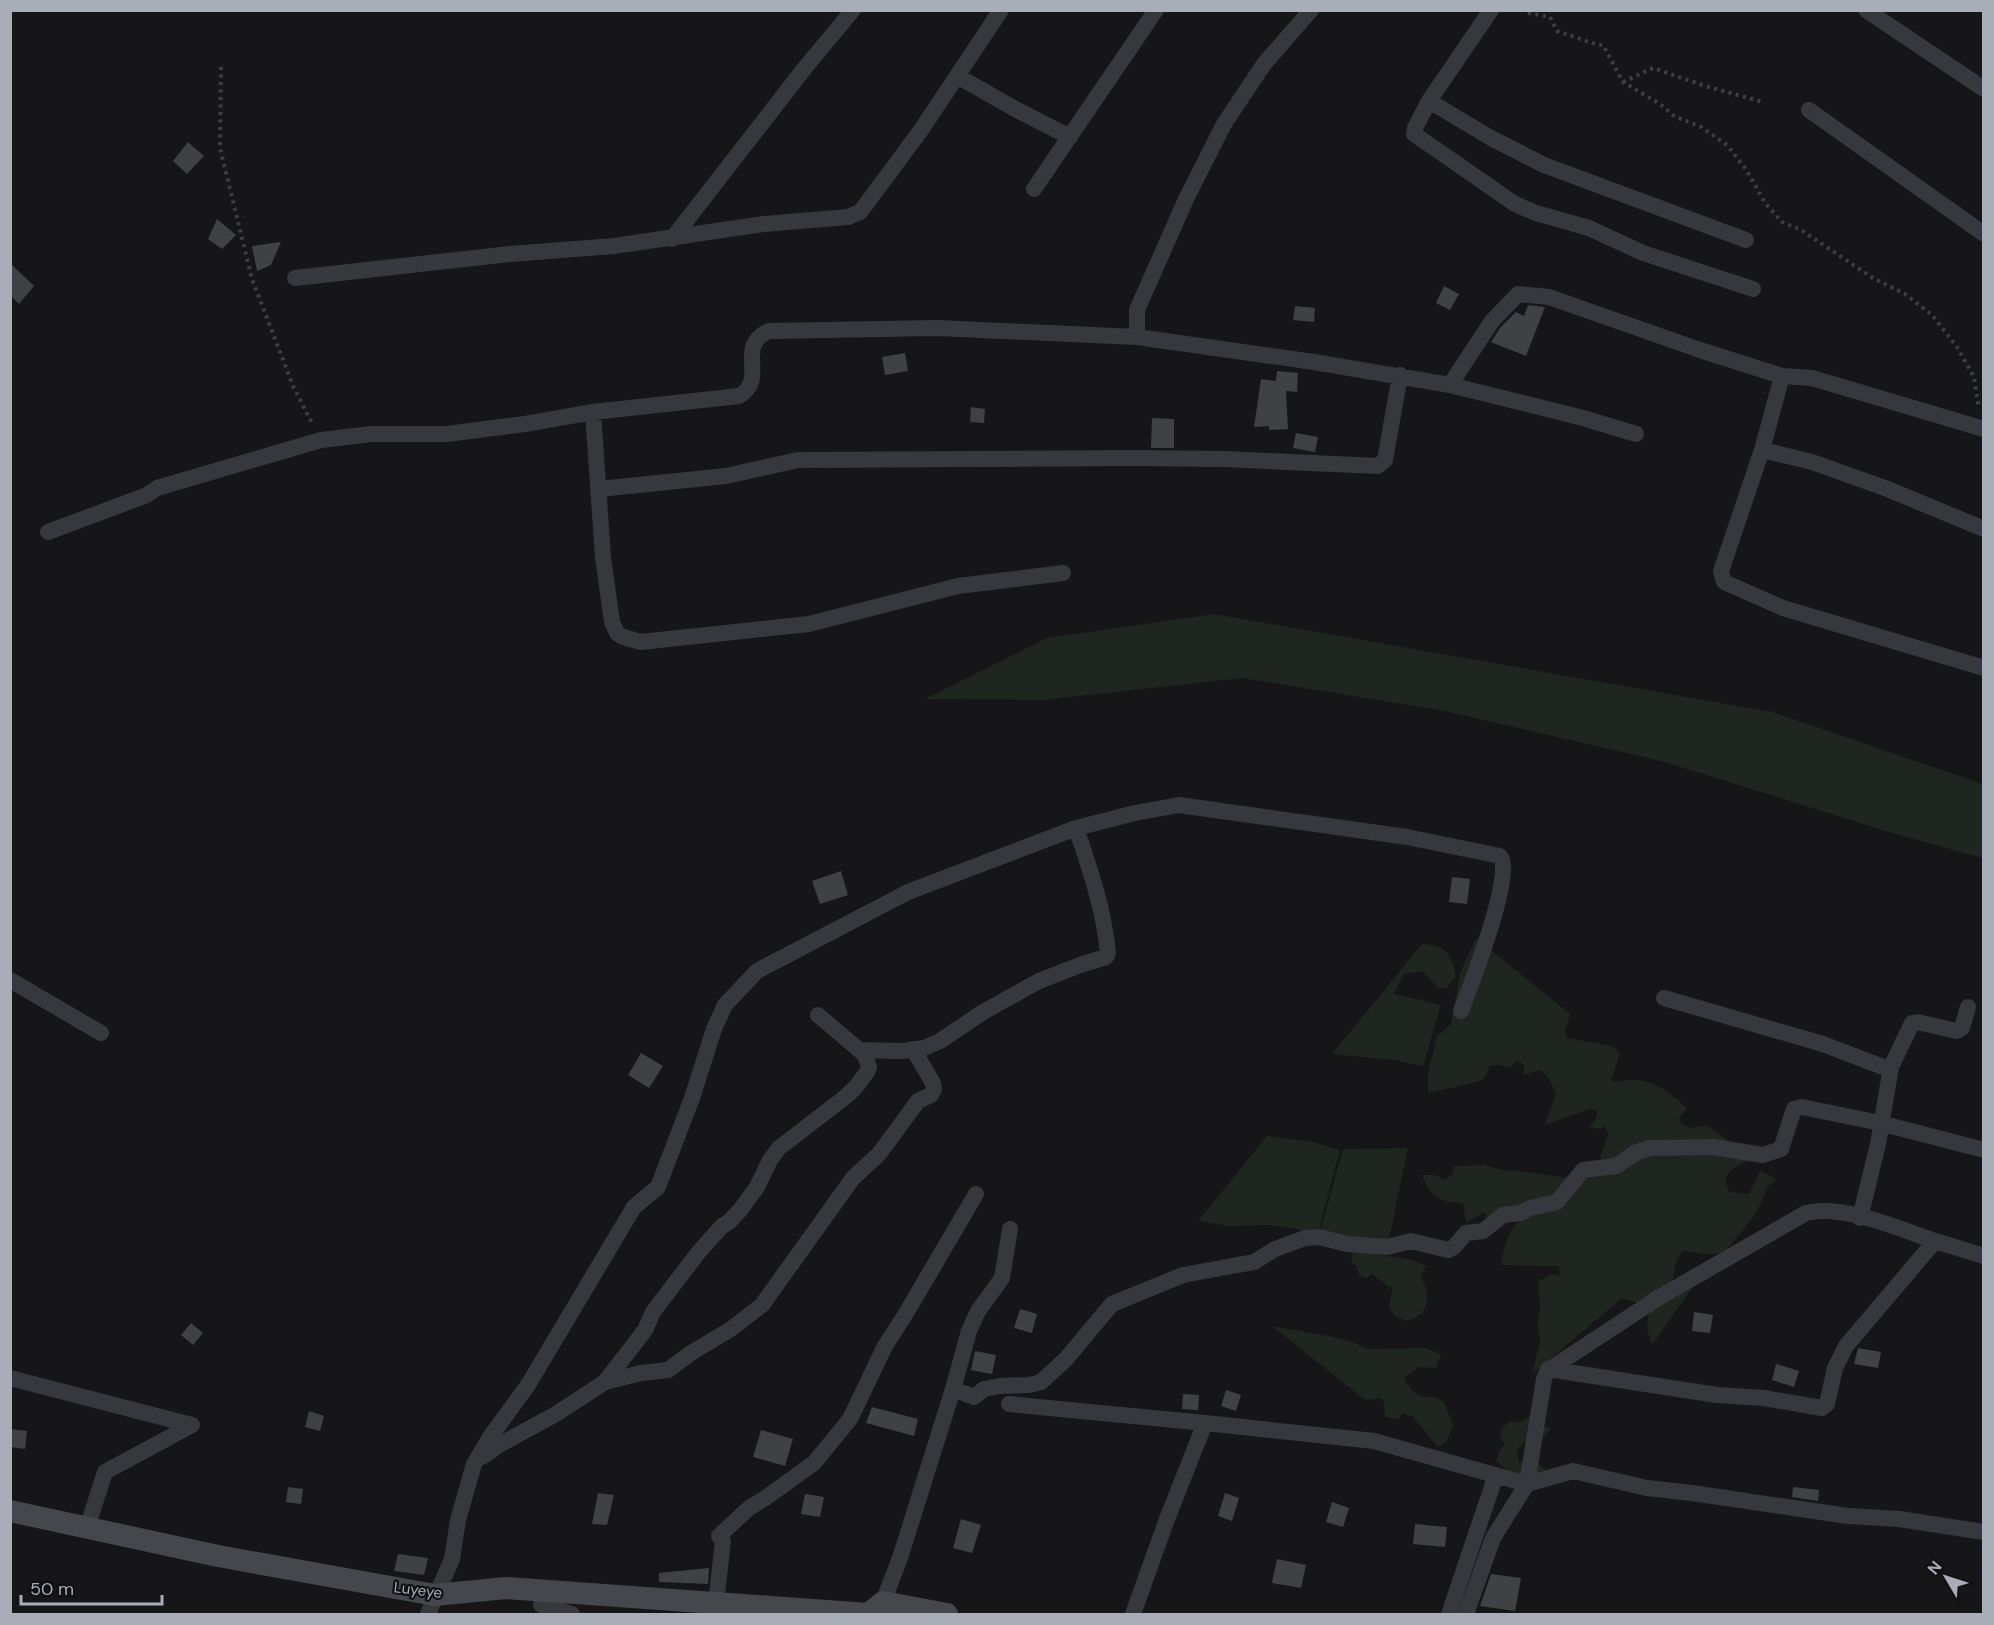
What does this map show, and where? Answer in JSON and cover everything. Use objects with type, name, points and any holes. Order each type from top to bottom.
[{"type":"street","points":[[672,239],[804,69],[853,10]]},
{"type":"street","points":[[296,278],[510,254],[614,246],[764,224],[848,217],[860,212],[921,130],[1001,10]]},
{"type":"street","points":[[1034,189],[1156,10]]},
{"type":"street","points":[[1137,337],[1137,310],[1186,199],[1224,124],[1264,64],[1311,10]]},
{"type":"street","points":[[1491,10],[1429,101],[1414,134],[1515,204],[1536,213],[1589,228],[1643,253],[1753,289]]},
{"type":"street","points":[[1866,10],[1983,89]]},
{"type":"street","points":[[957,76],[1070,137]]},
{"type":"street","points":[[1429,101],[1491,138],[1544,165],[1746,240]]},
{"type":"street","points":[[1809,110],[1983,234]]},
{"type":"street","points":[[1450,385],[1492,321],[1518,294],[1549,297],[1782,376],[1812,378],[1983,429]]},
{"type":"street","points":[[48,532],[147,495],[157,488],[321,440],[372,434],[447,434],[593,412],[739,396],[747,391],[752,382],[753,343],[759,336],[769,331],[937,328],[1137,337],[1400,375],[1583,418],[1636,434]]},
{"type":"street","points":[[599,489],[726,476],[798,460],[1168,458],[1378,466],[1385,460],[1400,375]]},
{"type":"street","points":[[1782,376],[1762,450],[1721,570],[1724,582],[1783,608],[1983,668]]},
{"type":"street","points":[[593,412],[603,557],[612,622],[617,633],[632,641],[641,642],[809,624],[958,586],[1064,573]]},
{"type":"street","points":[[1762,450],[1812,462],[1885,488],[1983,529]]},
{"type":"street","points":[[431,1605],[452,1558],[458,1520],[474,1464],[490,1437],[528,1385],[634,1207],[658,1187],[692,1098],[714,1029],[725,1005],[753,974],[908,892],[1076,828],[1179,805],[1407,837],[1500,856],[1504,865],[1492,925],[1461,1011]]},
{"type":"street","points":[[859,1050],[924,1048],[940,1041],[983,1012],[1039,981],[1080,964],[1106,957],[1108,953],[1106,929],[1088,861],[1076,828]]},
{"type":"street","points":[[10,980],[101,1033]]},
{"type":"street","points":[[1664,998],[1823,1044],[1891,1067]]},
{"type":"street","points":[[1860,1218],[1878,1144],[1891,1067],[1912,1023],[1917,1022],[1957,1031],[1962,1028],[1968,1007]]},
{"type":"street","points":[[605,1382],[645,1330],[653,1312],[698,1253],[741,1209],[757,1187],[770,1160],[779,1148],[844,1098],[867,1072],[869,1067],[867,1058],[818,1015]]},
{"type":"street","points":[[474,1464],[501,1444],[556,1414],[605,1382],[641,1373],[668,1370],[731,1329],[762,1305],[853,1178],[879,1154],[918,1101],[931,1095],[934,1089],[933,1083],[913,1050]]},
{"type":"street","points":[[953,1389],[974,1397],[984,1389],[1041,1382],[1066,1359],[1112,1304],[1182,1275],[1254,1262],[1275,1249],[1305,1238],[1320,1237],[1347,1244],[1387,1247],[1411,1241],[1448,1250],[1454,1247],[1466,1233],[1483,1231],[1491,1227],[1503,1215],[1521,1214],[1530,1208],[1557,1202],[1583,1170],[1616,1166],[1637,1152],[1650,1148],[1713,1148],[1763,1155],[1773,1153],[1781,1149],[1794,1109],[1802,1107],[1880,1123],[1983,1150]]},
{"type":"street","points":[[716,1603],[723,1541],[719,1536],[756,1502],[764,1499],[814,1463],[850,1419],[885,1346],[976,1194]]},
{"type":"street","points":[[1466,1614],[1493,1538],[1527,1484],[1546,1371],[1683,1282],[1755,1244],[1781,1226],[1806,1213],[1828,1210],[1891,1225],[1983,1256]]},
{"type":"street","points":[[873,1610],[900,1558],[969,1331],[978,1311],[1002,1278],[1010,1229]]},
{"type":"street","points":[[1550,1369],[1717,1395],[1764,1398],[1822,1408],[1827,1404],[1836,1368],[1846,1346],[1935,1241]]},
{"type":"street","points":[[10,1378],[192,1425],[105,1472],[87,1528]]},
{"type":"street","points":[[1009,1404],[1374,1441],[1527,1484],[1573,1471],[1647,1488],[1848,1516],[1899,1519],[1983,1532]]},
{"type":"street","points":[[1133,1614],[1205,1423]]},
{"type":"street","points":[[1449,1614],[1496,1475]]},
{"type":"street","name":"Luyeye","points":[[10,1511],[431,1605],[506,1588],[542,1604],[716,1603],[792,1610],[873,1610],[947,1614]]},
{"type":"street","points":[[542,1604],[572,1614]]},
{"type":"path","points":[[1528,13],[1550,17],[1557,32],[1603,45],[1623,82],[1660,104],[1674,116],[1701,128],[1727,145],[1747,171],[1765,203],[1782,222],[1801,230],[1872,278],[1905,294],[1932,315],[1957,347],[1974,377],[1983,429]]},
{"type":"path","points":[[221,67],[220,148],[252,279],[293,386],[321,440]]},
{"type":"path","points":[[1623,82],[1653,68],[1705,86],[1763,102]]},
{"type":"shaded area","points":[[1214,614],[1772,712],[1983,784],[1983,858],[1892,833],[1665,762],[1445,711],[1242,678],[1043,700],[925,699],[1047,638]]},
{"type":"shaded area","points":[[1476,938],[1570,1014],[1565,1031],[1567,1038],[1612,1046],[1620,1053],[1611,1081],[1638,1080],[1654,1084],[1687,1109],[1679,1118],[1682,1124],[1691,1128],[1707,1125],[1751,1158],[1728,1174],[1726,1185],[1729,1192],[1749,1194],[1760,1171],[1777,1179],[1766,1188],[1754,1215],[1724,1253],[1703,1254],[1683,1251],[1676,1262],[1672,1283],[1694,1285],[1652,1345],[1647,1329],[1649,1305],[1621,1299],[1532,1374],[1540,1342],[1537,1321],[1540,1307],[1538,1282],[1550,1274],[1560,1276],[1559,1266],[1501,1265],[1507,1240],[1520,1219],[1488,1221],[1484,1212],[1466,1223],[1463,1203],[1437,1197],[1429,1189],[1422,1175],[1435,1175],[1445,1180],[1452,1175],[1454,1166],[1485,1165],[1503,1170],[1566,1178],[1597,1168],[1608,1134],[1605,1126],[1600,1129],[1589,1127],[1596,1120],[1597,1111],[1590,1109],[1545,1125],[1556,1094],[1548,1077],[1540,1070],[1523,1075],[1524,1064],[1516,1061],[1510,1068],[1500,1065],[1490,1066],[1484,1078],[1480,1080],[1428,1093],[1428,1073],[1437,1036],[1451,1024],[1460,973]]},
{"type":"shaded area","points":[[1422,944],[1442,948],[1452,961],[1456,976],[1446,989],[1438,988],[1422,971],[1404,974],[1394,994],[1441,1005],[1423,1066],[1393,1060],[1332,1054]]},
{"type":"shaded area","points":[[1267,1136],[1313,1142],[1340,1150],[1318,1233],[1271,1225],[1229,1226],[1198,1221]]},
{"type":"shaded area","points":[[1408,1148],[1388,1244],[1320,1232],[1343,1149]]},
{"type":"shaded area","points":[[1361,1250],[1411,1260],[1426,1266],[1421,1277],[1427,1301],[1421,1314],[1408,1321],[1396,1317],[1389,1307],[1393,1285],[1390,1288],[1372,1274],[1366,1278],[1359,1275],[1357,1267],[1351,1261],[1353,1253]]},
{"type":"shaded area","points":[[1272,1326],[1333,1337],[1368,1349],[1426,1348],[1441,1355],[1436,1368],[1419,1367],[1404,1378],[1417,1394],[1436,1397],[1444,1403],[1453,1425],[1447,1441],[1438,1447],[1412,1416],[1403,1413],[1399,1419],[1385,1417],[1384,1403],[1381,1398],[1365,1400]]},
{"type":"shaded area","points":[[1534,1414],[1536,1425],[1551,1428],[1545,1436],[1523,1443],[1517,1449],[1519,1462],[1535,1461],[1548,1472],[1514,1476],[1496,1461],[1499,1451],[1505,1444],[1500,1438],[1502,1428],[1510,1421],[1519,1423]]},
{"type":"building","points":[[188,142],[204,156],[187,174],[173,161]]},
{"type":"building","points":[[217,219],[236,235],[222,249],[208,239]]},
{"type":"building","points":[[281,242],[271,265],[257,271],[252,246]]},
{"type":"building","points":[[10,263],[34,286],[19,304],[10,295]]},
{"type":"building","points":[[1444,286],[1459,294],[1450,310],[1436,303]]},
{"type":"building","points":[[1528,305],[1545,307],[1526,356],[1491,342],[1500,328],[1516,312],[1524,316]]},
{"type":"building","points":[[1295,306],[1315,308],[1314,322],[1293,320]]},
{"type":"building","points":[[905,353],[908,371],[885,375],[882,357]]},
{"type":"building","points":[[1277,371],[1298,373],[1297,392],[1286,391],[1288,429],[1269,430],[1269,426],[1254,427],[1261,379],[1276,381]]},
{"type":"building","points":[[971,407],[985,409],[984,423],[970,422]]},
{"type":"building","points":[[1152,418],[1174,419],[1174,448],[1151,448]]},
{"type":"building","points":[[1296,433],[1318,437],[1315,452],[1293,448]]},
{"type":"building","points":[[841,871],[848,895],[820,904],[812,881]]},
{"type":"building","points":[[1452,877],[1470,879],[1467,904],[1449,902]]},
{"type":"building","points":[[641,1053],[663,1066],[649,1088],[628,1075]]},
{"type":"building","points":[[1020,1309],[1037,1314],[1032,1333],[1014,1328]]},
{"type":"building","points":[[1694,1312],[1713,1315],[1710,1333],[1692,1331]]},
{"type":"building","points":[[191,1323],[203,1333],[193,1345],[181,1335]]},
{"type":"building","points":[[1858,1348],[1881,1352],[1878,1368],[1854,1364]]},
{"type":"building","points":[[975,1351],[996,1355],[992,1374],[971,1370]]},
{"type":"building","points":[[1776,1364],[1799,1371],[1794,1387],[1772,1380]]},
{"type":"building","points":[[1226,1390],[1241,1395],[1236,1411],[1221,1406]]},
{"type":"building","points":[[1183,1394],[1199,1395],[1198,1410],[1182,1409]]},
{"type":"building","points":[[872,1407],[918,1419],[914,1436],[866,1423]]},
{"type":"building","points":[[309,1411],[324,1416],[320,1431],[305,1427]]},
{"type":"building","points":[[10,1429],[27,1431],[25,1449],[10,1447]]},
{"type":"building","points":[[761,1430],[793,1439],[785,1466],[753,1457]]},
{"type":"building","points":[[288,1487],[303,1489],[301,1504],[286,1502]]},
{"type":"building","points":[[1793,1487],[1819,1490],[1818,1501],[1792,1497]]},
{"type":"building","points":[[598,1493],[614,1495],[607,1525],[592,1524]]},
{"type":"building","points":[[1225,1493],[1239,1498],[1232,1521],[1218,1516]]},
{"type":"building","points":[[805,1494],[824,1497],[820,1517],[801,1514]]},
{"type":"building","points":[[1332,1502],[1349,1508],[1343,1527],[1326,1522]]},
{"type":"building","points":[[961,1519],[981,1525],[972,1553],[953,1548]]},
{"type":"building","points":[[1415,1524],[1447,1527],[1445,1547],[1413,1544]]},
{"type":"building","points":[[398,1554],[428,1558],[424,1575],[394,1571]]},
{"type":"building","points":[[1277,1559],[1306,1565],[1301,1588],[1272,1583]]},
{"type":"building","points":[[709,1568],[708,1584],[659,1582],[659,1573]]},
{"type":"building","points":[[1491,1574],[1521,1578],[1515,1611],[1480,1606]]}]
